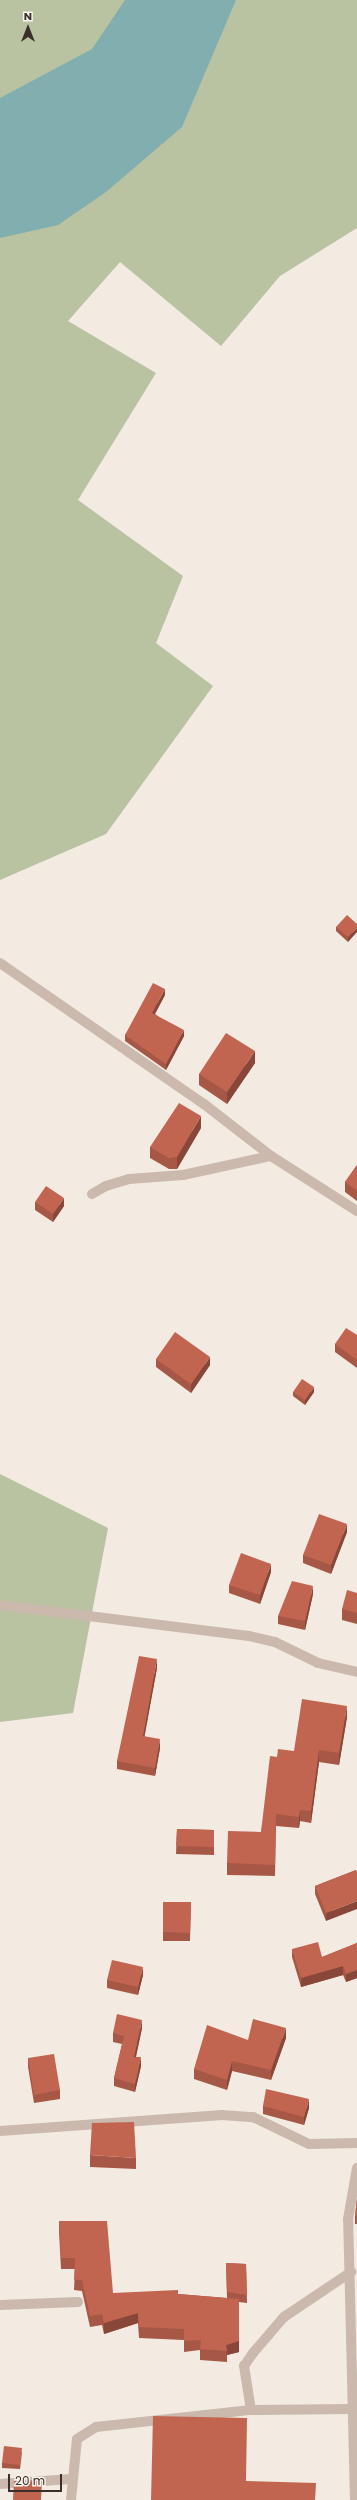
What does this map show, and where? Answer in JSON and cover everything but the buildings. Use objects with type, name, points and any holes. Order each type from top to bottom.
[{"type":"street","points":[[0,963],[204,1104],[271,1156],[357,1211]]},
{"type":"street","points":[[92,1194],[106,1186],[129,1179],[183,1175],[271,1156]]},
{"type":"street","points":[[0,1605],[249,1636],[275,1642],[318,1663],[357,1672]]},
{"type":"street","points":[[0,2131],[222,2116],[253,2117],[309,2144],[357,2143]]},
{"type":"street","points":[[355,2500],[356,2488],[351,2409],[351,2272],[348,2219],[357,2168]]},
{"type":"street","points":[[251,2410],[244,2366],[253,2353],[284,2317],[351,2272]]},
{"type":"street","points":[[0,2305],[78,2302]]},
{"type":"street","points":[[71,2500],[71,2479],[77,2439],[96,2427],[251,2410],[351,2409]]},
{"type":"street","points":[[0,2484],[71,2479]]},
{"type":"green space","points":[[0,0],[357,0],[357,228],[280,276],[221,346],[120,262],[68,321],[156,373],[78,500],[183,576],[156,643],[213,686],[106,834],[0,880]]},
{"type":"green space","points":[[0,1474],[108,1528],[73,1713],[0,1722]]},
{"type":"water","points":[[125,0],[236,0],[182,127],[106,192],[58,225],[0,238],[0,98],[92,49]]}]
